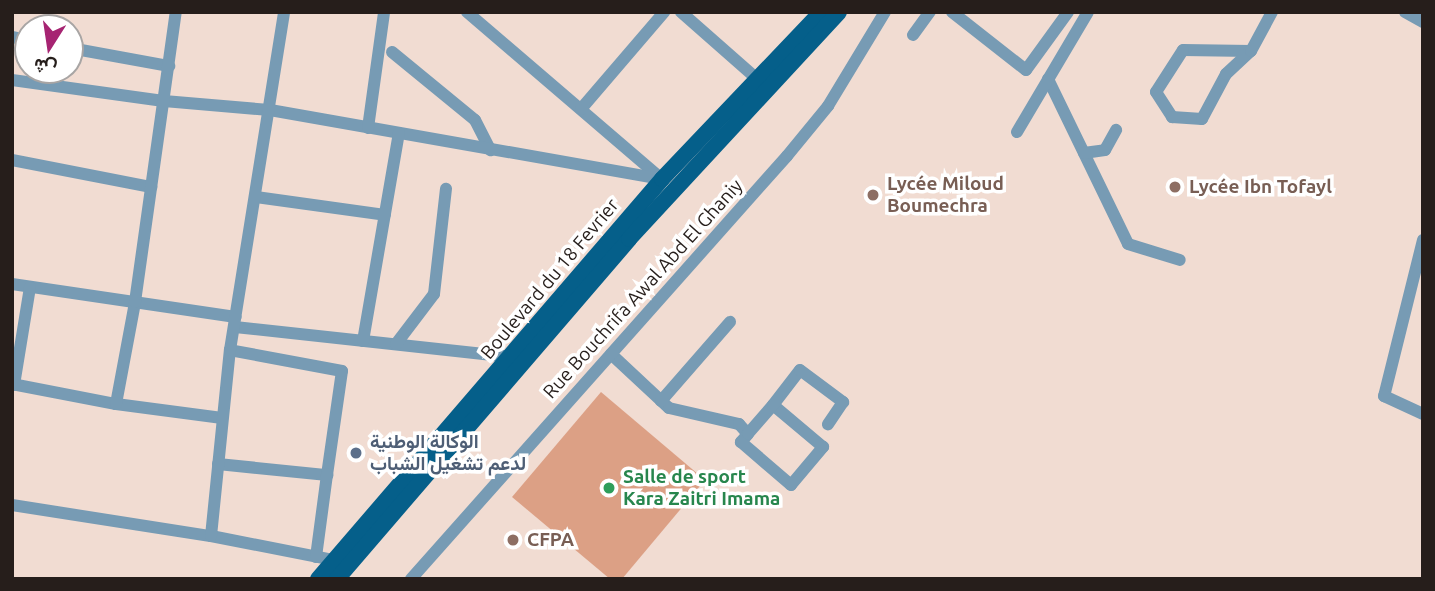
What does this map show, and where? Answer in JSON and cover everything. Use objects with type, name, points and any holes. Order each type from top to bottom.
[{"type":"main road","name":"Boulevard du 18 Fevrier","points":[[318,579],[511,357],[821,12]]},
{"type":"main road","name":"Boulevard du 18 Fevrier","points":[[337,579],[629,239],[668,185],[839,12]]},
{"type":"street","points":[[116,404],[135,302],[176,12]]},
{"type":"street","points":[[211,536],[230,350],[284,12]]},
{"type":"street","points":[[368,128],[384,12]]},
{"type":"street","points":[[467,12],[668,185]]},
{"type":"street","points":[[580,109],[664,12]]},
{"type":"street","points":[[681,12],[758,80]]},
{"type":"street","name":"Rue Bouchrifa Awal Abd El Ghaniy","points":[[411,579],[828,106],[885,12]]},
{"type":"street","points":[[913,35],[930,12]]},
{"type":"street","points":[[953,12],[1026,70],[1068,12]]},
{"type":"street","points":[[1017,132],[1088,12]]},
{"type":"street","points":[[1251,51],[1183,50],[1156,92],[1172,117],[1202,119],[1226,74],[1251,51],[1272,12]]},
{"type":"street","points":[[1405,12],[1423,22]]},
{"type":"street","points":[[84,51],[169,66]]},
{"type":"street","points":[[391,52],[475,120],[490,150]]},
{"type":"street","points":[[1048,79],[1128,244],[1180,260]]},
{"type":"street","points":[[12,80],[164,101],[270,110],[668,185]]},
{"type":"street","points":[[1084,153],[1105,150],[1116,130]]},
{"type":"street","points":[[363,341],[399,133]]},
{"type":"street","points":[[12,160],[151,187]]},
{"type":"street","points":[[396,344],[434,294],[446,189]]},
{"type":"street","points":[[256,197],[385,215]]},
{"type":"street","points":[[1422,246],[1384,396],[1423,414]]},
{"type":"street","points":[[12,284],[363,341],[511,357]]},
{"type":"street","points":[[30,287],[13,384],[116,404],[222,418]]},
{"type":"street","points":[[661,401],[730,322]]},
{"type":"street","points":[[230,350],[342,371],[316,557]]},
{"type":"street","points":[[611,354],[669,408],[738,424],[748,434]]},
{"type":"street","points":[[773,405],[823,447],[791,485],[741,442],[800,370],[843,402],[828,424]]},
{"type":"street","points":[[218,464],[327,475]]},
{"type":"street","points":[[12,505],[211,536],[333,560]]},
{"type":"shaded area","name":"Salle de sport Kara Zaitri Imama","points":[[601,392],[705,480],[622,579],[610,579],[512,497]]},
{"type":"place","name":"Lycée Ibn Tofayl","points":[[1175,187]]},
{"type":"place","name":"Lycée Miloud Boumechra","points":[[873,195]]},
{"type":"place","name":"الوكالة الوطنية لدعم تشغيل الشباب","points":[[356,453]]},
{"type":"place","name":"Salle de sport Kara Zaitri Imama","points":[[609,488]]},
{"type":"place","name":"CFPA","points":[[513,540]]}]
